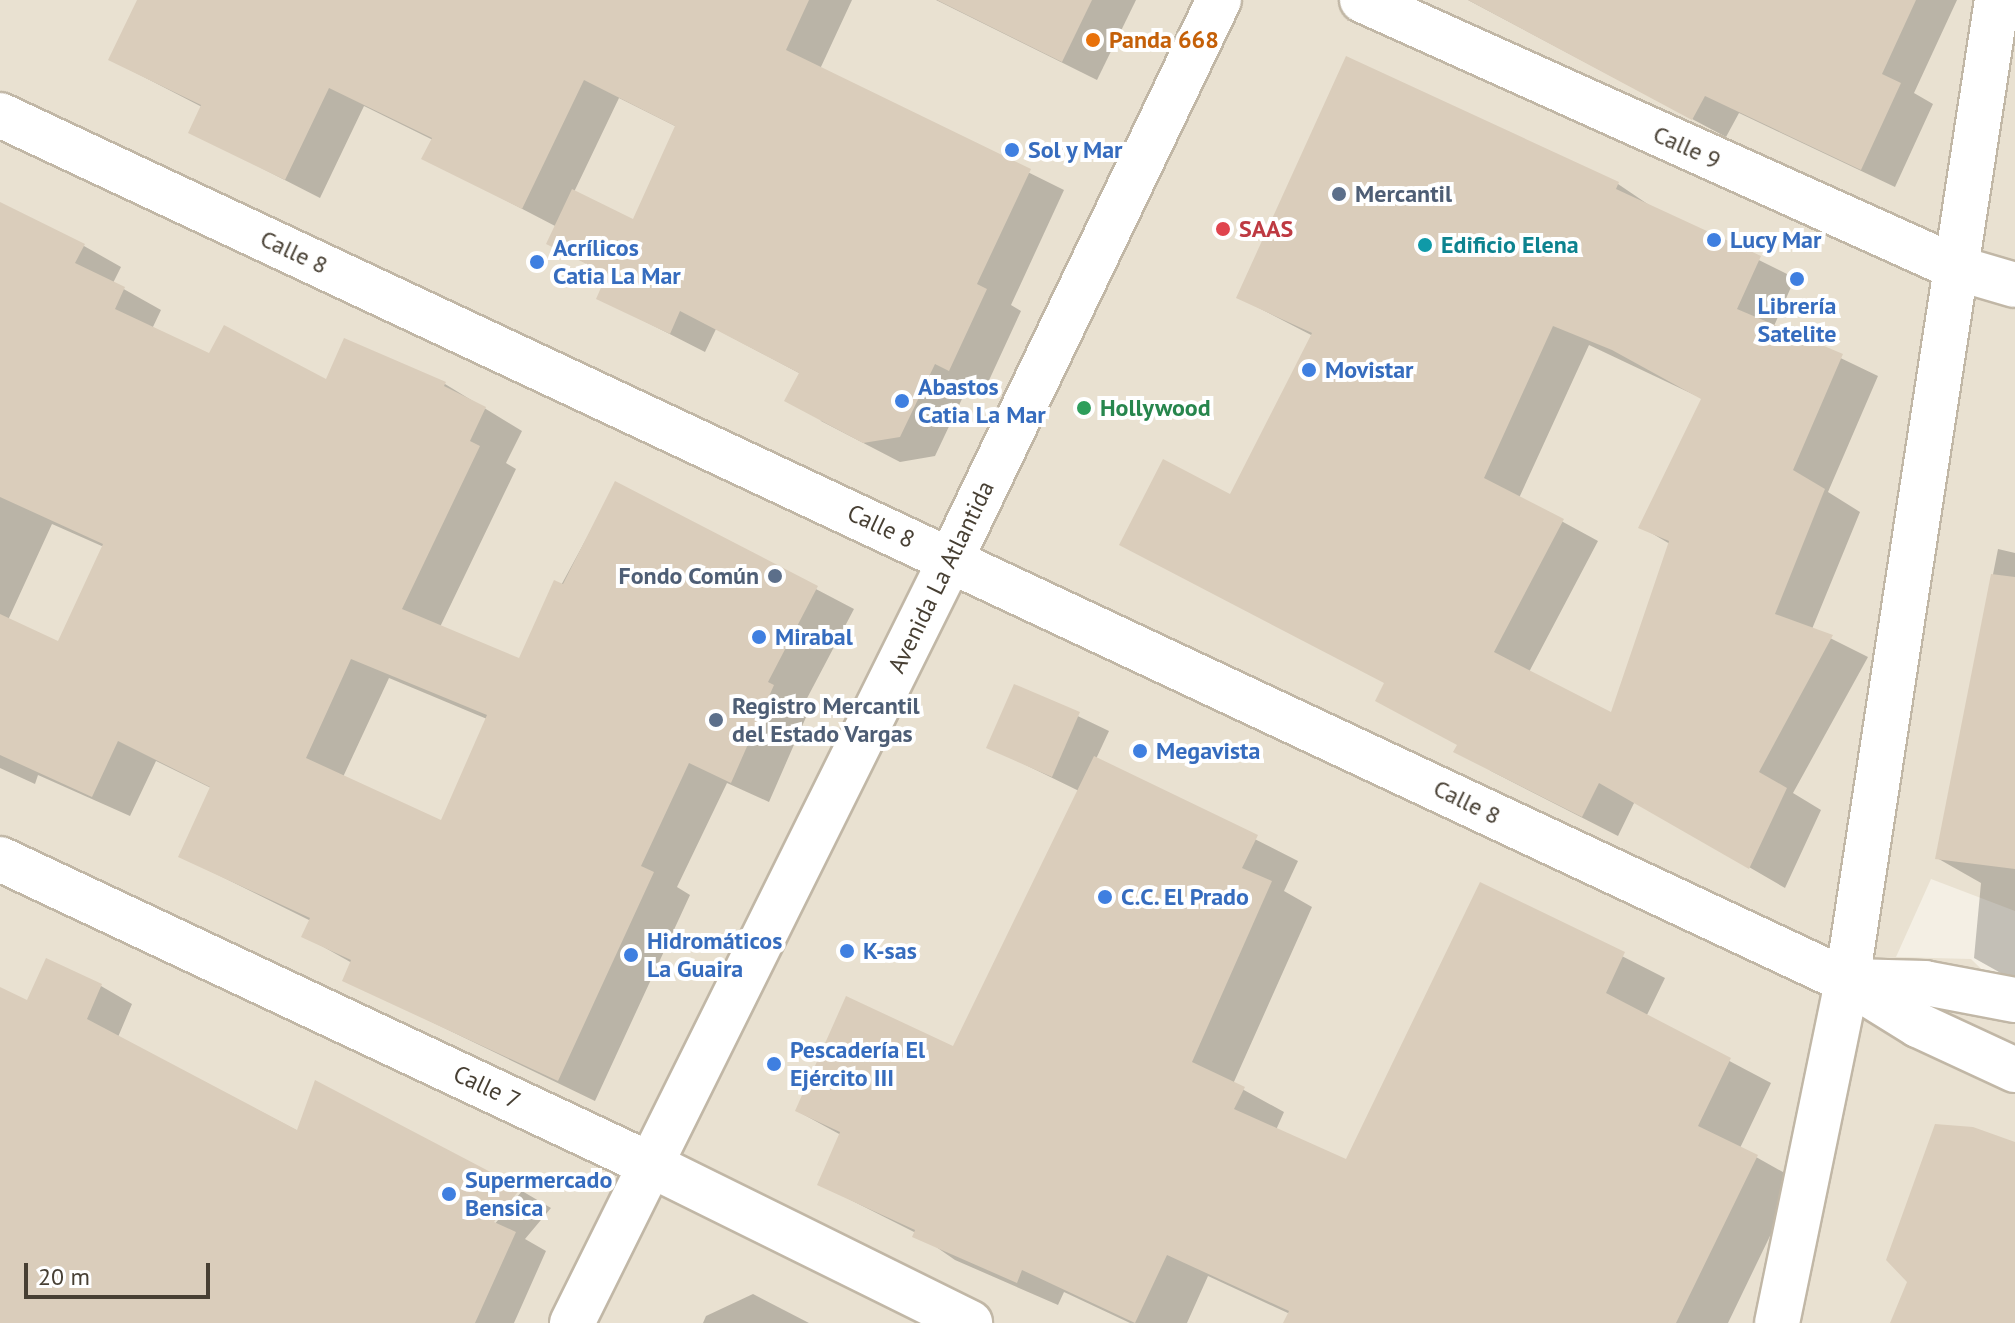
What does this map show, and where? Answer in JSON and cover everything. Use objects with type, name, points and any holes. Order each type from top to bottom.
[{"type":"street","name":"Avenida La Atlantida","points":[[572,1323],[951,559],[1219,0]]},
{"type":"street","name":"Calle 9","points":[[1362,0],[1957,268],[2015,285]]},
{"type":"street","points":[[1777,1323],[1847,981],[1997,0]]},
{"type":"street","name":"Calle 8","points":[[0,115],[1847,981],[1918,1025],[2015,1070]]},
{"type":"street","name":"Calle 7","points":[[0,859],[651,1165],[970,1323]]},
{"type":"street","points":[[1847,981],[1925,983],[2015,1000]]},
{"type":"shaded area","points":[[0,0],[2015,0],[2015,911],[1931,879],[1896,957],[1971,959],[2015,1002],[2015,1323],[0,1323]]},
{"type":"building","points":[[137,0],[809,0],[786,50],[1031,169],[977,284],[987,289],[949,371],[935,364],[900,437],[863,443],[784,401],[799,373],[680,311],[670,334],[596,299],[607,274],[546,244],[572,189],[633,219],[675,126],[584,80],[522,209],[421,159],[432,138],[329,88],[285,180],[188,133],[201,105],[108,60]]},
{"type":"building","points":[[937,0],[1092,0],[1062,62]]},
{"type":"building","points":[[1468,0],[1916,0],[1882,74],[1901,83],[1861,170],[1705,96],[1692,120]]},
{"type":"building","points":[[1346,56],[1619,182],[1616,189],[1761,256],[1737,309],[1843,354],[1793,470],[1825,489],[1775,614],[1833,635],[1759,772],[1787,788],[1749,869],[1599,783],[1582,817],[1453,752],[1457,745],[1375,701],[1384,683],[1119,545],[1163,459],[1230,494],[1312,333],[1236,298]],"holes":[[[1553,326],[1612,350],[1701,399],[1638,528],[1669,541],[1611,712],[1494,652],[1564,519],[1484,478]]]},
{"type":"building","points":[[0,202],[85,244],[75,263],[125,287],[115,309],[209,353],[224,325],[326,379],[344,338],[446,382],[444,386],[486,407],[470,441],[480,446],[402,609],[519,658],[554,580],[563,584],[615,481],[818,586],[768,682],[774,685],[731,783],[689,763],[641,866],[654,872],[558,1081],[342,981],[351,960],[301,937],[310,918],[178,857],[210,787],[118,741],[92,797],[0,755],[0,614],[58,641],[103,544],[0,497]],"holes":[[[351,659],[487,715],[441,820],[306,758]]]},
{"type":"building","points":[[1991,574],[2015,577],[2015,869],[1935,859]]},
{"type":"building","points":[[1014,684],[1080,712],[1052,777],[986,748]]},
{"type":"building","points":[[1094,756],[1258,835],[1242,868],[1272,881],[1192,1062],[1245,1087],[1234,1109],[1346,1159],[1480,882],[1625,952],[1606,993],[1731,1058],[1698,1126],[1758,1155],[1676,1323],[1283,1323],[1289,1311],[1167,1255],[1135,1323],[1022,1270],[1017,1283],[912,1237],[915,1230],[817,1185],[840,1132],[795,1111],[846,996],[953,1046]]},
{"type":"building","points":[[46,958],[102,984],[87,1019],[297,1130],[315,1080],[521,1188],[494,1222],[516,1232],[475,1323],[0,1323],[0,987],[27,1000]]},
{"type":"building","points":[[1935,1124],[1973,1127],[2015,1142],[2015,1323],[1890,1323],[1907,1282],[1886,1260]]},
{"type":"place","name":"Panda 668","points":[[1093,40]]},
{"type":"place","name":"Sol y Mar","points":[[1012,150]]},
{"type":"place","name":"Mercantil","points":[[1339,194]]},
{"type":"place","name":"SAAS","points":[[1223,229]]},
{"type":"place","name":"Lucy Mar","points":[[1714,240]]},
{"type":"place","name":"Edificio Elena","points":[[1425,245]]},
{"type":"place","name":"Acrílicos Catia La Mar","points":[[537,262]]},
{"type":"place","name":"Librería Satelite","points":[[1797,279]]},
{"type":"place","name":"Movistar","points":[[1309,370]]},
{"type":"place","name":"Abastos Catia La Mar","points":[[902,401]]},
{"type":"place","name":"Hollywood","points":[[1084,408]]},
{"type":"place","name":"Fondo Común","points":[[775,576]]},
{"type":"place","name":"Mirabal","points":[[759,637]]},
{"type":"place","name":"Registro Mercantil del Estado Vargas","points":[[716,720]]},
{"type":"place","name":"Megavista","points":[[1140,751]]},
{"type":"place","name":"C.C. El Prado","points":[[1105,897]]},
{"type":"place","name":"K-sas","points":[[847,951]]},
{"type":"place","name":"Hidromáticos La Guaira","points":[[631,955]]},
{"type":"place","name":"Pescadería El Ejército III","points":[[774,1064]]},
{"type":"place","name":"Supermercado Bensica","points":[[449,1194]]}]
